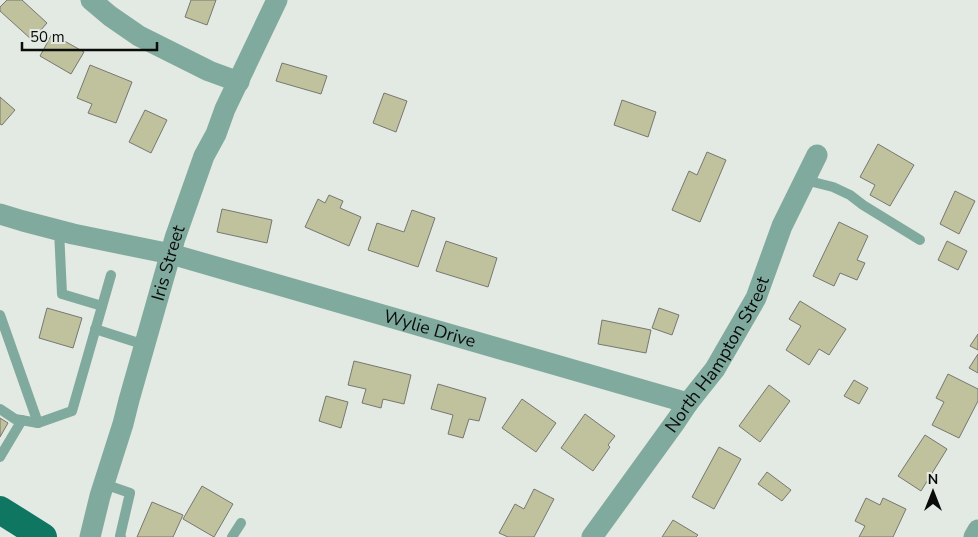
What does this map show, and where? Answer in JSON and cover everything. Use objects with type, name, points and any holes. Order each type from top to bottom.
[{"type":"main road","points":[[0,510],[43,537]]},
{"type":"street","points":[[91,0],[139,36],[209,71],[239,82]]},
{"type":"street","name":"Iris Street","points":[[90,537],[175,238],[204,156],[216,134],[225,109],[277,0]]},
{"type":"street","name":"North Hampton Street","points":[[592,537],[715,369],[756,298],[782,226],[817,155]]},
{"type":"street","name":"Wylie Drive","points":[[0,214],[60,230],[171,254],[688,404]]},
{"type":"street","points":[[974,537],[978,530]]},
{"type":"lane","points":[[805,180],[833,187],[850,195],[920,240]]},
{"type":"lane","points":[[60,230],[62,294],[102,306]]},
{"type":"lane","points":[[0,409],[16,419],[38,423],[72,411],[110,275]]},
{"type":"lane","points":[[0,315],[38,423]]},
{"type":"lane","points":[[95,329],[145,345]]},
{"type":"lane","points":[[0,456],[22,420]]},
{"type":"lane","points":[[104,484],[130,494],[120,536],[122,537]]},
{"type":"lane","points":[[232,537],[241,523]]},
{"type":"building","points":[[7,0],[22,0],[47,23],[32,40],[0,11],[0,7]]},
{"type":"building","points":[[191,0],[216,0],[207,25],[185,17]]},
{"type":"building","points":[[52,34],[84,52],[71,74],[40,56]]},
{"type":"building","points":[[282,63],[327,76],[321,94],[276,81]]},
{"type":"building","points":[[90,65],[132,82],[116,123],[88,113],[92,104],[77,98]]},
{"type":"building","points":[[384,93],[407,101],[396,132],[373,123]]},
{"type":"building","points":[[0,97],[15,110],[2,125],[0,124]]},
{"type":"building","points":[[622,100],[656,112],[648,137],[614,125]]},
{"type":"building","points":[[145,110],[167,120],[151,153],[129,142]]},
{"type":"building","points":[[878,144],[914,165],[890,206],[870,195],[875,185],[860,177]]},
{"type":"building","points":[[707,152],[726,160],[700,222],[672,210],[689,171],[697,175]]},
{"type":"building","points":[[955,191],[975,201],[959,234],[940,224]]},
{"type":"building","points":[[329,195],[343,201],[340,208],[361,217],[349,246],[305,227],[318,199],[325,203]]},
{"type":"building","points":[[222,209],[272,220],[267,243],[217,232]]},
{"type":"building","points":[[412,210],[435,218],[418,267],[368,250],[377,223],[404,232]]},
{"type":"building","points":[[839,222],[868,236],[857,260],[865,263],[857,280],[840,273],[834,286],[813,276]]},
{"type":"building","points":[[446,241],[497,258],[488,287],[436,271]]},
{"type":"building","points":[[947,241],[967,251],[958,270],[938,260]]},
{"type":"building","points":[[800,301],[846,329],[829,355],[819,349],[809,365],[786,350],[801,326],[789,319]]},
{"type":"building","points":[[47,308],[82,318],[73,348],[39,338]]},
{"type":"building","points":[[659,308],[679,315],[672,335],[652,328]]},
{"type":"building","points":[[602,320],[651,330],[646,353],[598,344]]},
{"type":"building","points":[[978,334],[978,350],[970,346]]},
{"type":"building","points":[[978,354],[978,373],[969,368]]},
{"type":"building","points":[[354,361],[411,375],[404,404],[383,399],[381,408],[362,403],[366,389],[348,385]]},
{"type":"building","points":[[948,374],[978,389],[978,401],[959,438],[932,425],[944,402],[936,398]]},
{"type":"building","points":[[854,380],[868,388],[859,404],[844,396]]},
{"type":"building","points":[[438,384],[486,398],[479,421],[469,419],[463,438],[448,434],[453,415],[431,409]]},
{"type":"building","points":[[769,385],[790,401],[760,442],[739,426]]},
{"type":"building","points":[[326,396],[348,402],[341,428],[319,421]]},
{"type":"building","points":[[522,399],[556,423],[536,452],[502,428]]},
{"type":"building","points":[[585,414],[615,436],[608,445],[610,447],[593,471],[561,448]]},
{"type":"building","points":[[0,418],[8,423],[0,437]]},
{"type":"building","points":[[925,435],[947,449],[921,491],[898,476]]},
{"type":"building","points":[[719,447],[741,459],[714,509],[692,497]]},
{"type":"building","points":[[767,472],[791,490],[782,501],[758,484]]},
{"type":"building","points":[[202,486],[233,504],[214,537],[183,519]]},
{"type":"building","points":[[534,489],[554,499],[534,537],[508,537],[499,533],[515,504],[524,509]]},
{"type":"building","points":[[866,498],[880,505],[883,498],[906,509],[893,537],[859,537],[865,526],[855,521]]},
{"type":"building","points":[[152,502],[183,515],[173,537],[137,537]]},
{"type":"building","points":[[673,520],[698,535],[696,537],[662,537]]}]
